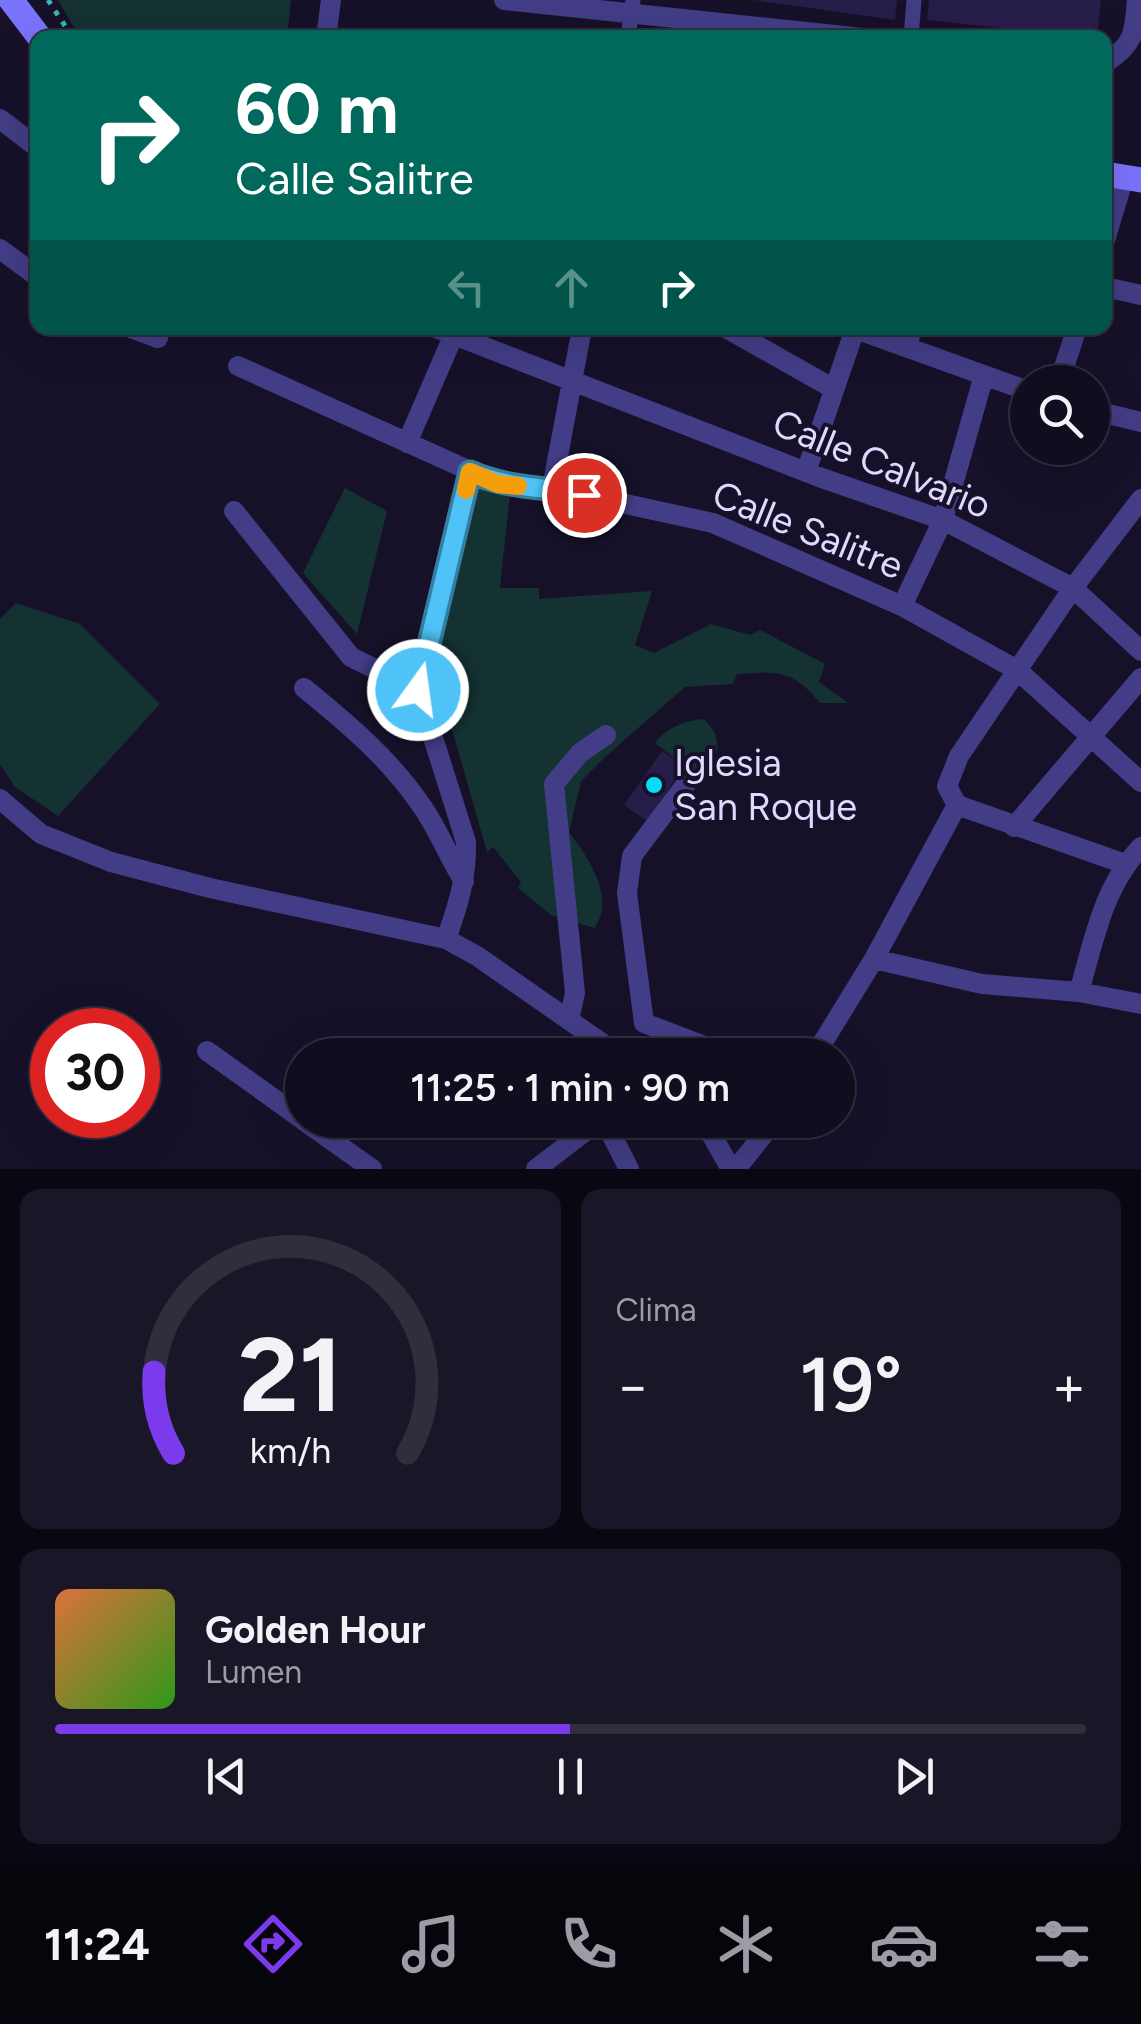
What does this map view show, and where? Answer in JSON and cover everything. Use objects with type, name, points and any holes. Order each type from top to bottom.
[{"type":"main road","points":[[10,0],[34,30]]},
{"type":"street","points":[[327,30],[331,0]]},
{"type":"street","points":[[504,0],[632,7],[803,30]]},
{"type":"street","points":[[912,30],[914,0]]},
{"type":"street","points":[[1114,57],[1134,34],[1138,0]]},
{"type":"street","points":[[0,119],[30,142]]},
{"type":"street","points":[[1112,216],[1123,177]]},
{"type":"street","points":[[0,249],[30,270]]},
{"type":"street","points":[[1112,288],[1141,295]]},
{"type":"street","points":[[150,335],[158,338]]},
{"type":"street","points":[[407,443],[444,335]]},
{"type":"street","name":"Calle Calvario","points":[[456,335],[806,472],[943,520],[1074,588],[1141,651]]},
{"type":"street","points":[[552,488],[581,335]]},
{"type":"street","points":[[738,335],[834,389]]},
{"type":"street","points":[[806,472],[852,335]]},
{"type":"street","points":[[1065,365],[1075,335]]},
{"type":"street","points":[[910,338],[1010,384]]},
{"type":"street","name":"Calle Salitre","points":[[238,366],[498,484],[552,488],[713,523],[902,606],[1018,670],[1141,782]]},
{"type":"street","points":[[902,606],[943,520],[984,375]]},
{"type":"street","points":[[1110,414],[1141,422]]},
{"type":"street","points":[[446,938],[464,881],[466,842],[418,690],[470,472]]},
{"type":"street","points":[[1126,864],[958,804],[948,786],[959,756],[1074,588],[1141,499]]},
{"type":"street","points":[[234,511],[350,657],[418,690]]},
{"type":"street","points":[[1014,827],[1141,678]]},
{"type":"street","points":[[304,688],[362,735],[394,770],[424,808],[464,881]]},
{"type":"street","points":[[570,1020],[575,993],[554,784],[580,753],[606,734]]},
{"type":"street","points":[[684,1038],[644,1023],[626,893],[632,856],[690,780]]},
{"type":"street","points":[[0,799],[41,834],[111,862],[210,888],[446,938],[596,1038]]},
{"type":"street","points":[[826,1038],[874,960],[958,804]]},
{"type":"street","points":[[1079,992],[1107,895],[1141,847]]},
{"type":"street","points":[[874,960],[982,984],[1079,992],[1141,1004]]},
{"type":"street","points":[[206,1050],[285,1107]]},
{"type":"street","points":[[328,1138],[372,1169]]},
{"type":"street","points":[[536,1169],[578,1138]]},
{"type":"street","points":[[612,1138],[629,1169]]},
{"type":"street","points":[[714,1138],[734,1169],[761,1138]]},
{"type":"path","points":[[48,0],[68,30]]},
{"type":"green space","points":[[58,0],[291,0],[288,30],[75,30]]},
{"type":"green space","points":[[481,484],[510,494],[500,588],[539,588],[539,599],[652,591],[635,645],[654,653],[711,624],[750,635],[760,630],[825,664],[819,682],[848,703],[820,703],[802,684],[784,675],[737,674],[733,684],[685,687],[605,757],[581,781],[569,832],[591,865],[601,891],[600,916],[594,928],[551,915],[518,888],[521,882],[493,847],[487,852],[433,663],[474,494]]},
{"type":"green space","points":[[345,488],[387,511],[357,634],[303,573]]},
{"type":"green space","points":[[16,603],[80,624],[160,704],[58,816],[15,787],[0,764],[0,619]]},
{"type":"green space","points":[[703,719],[717,741],[713,765],[704,782],[655,743],[676,726]]},
{"type":"building","points":[[754,0],[897,0],[895,20]]},
{"type":"building","points":[[929,0],[1101,0],[1098,30],[1021,30],[927,20]]},
{"type":"building","name":"Iglesia San Roque","points":[[662,751],[684,766],[647,821],[624,805]]},
{"type":"slow traffic","points":[[466,490],[470,472],[498,484],[518,486]]},
{"type":"place","name":"Iglesia San Roque","points":[[654,785]]},
{"type":"route","points":[[418,690],[470,472],[498,484],[584,495]]}]
